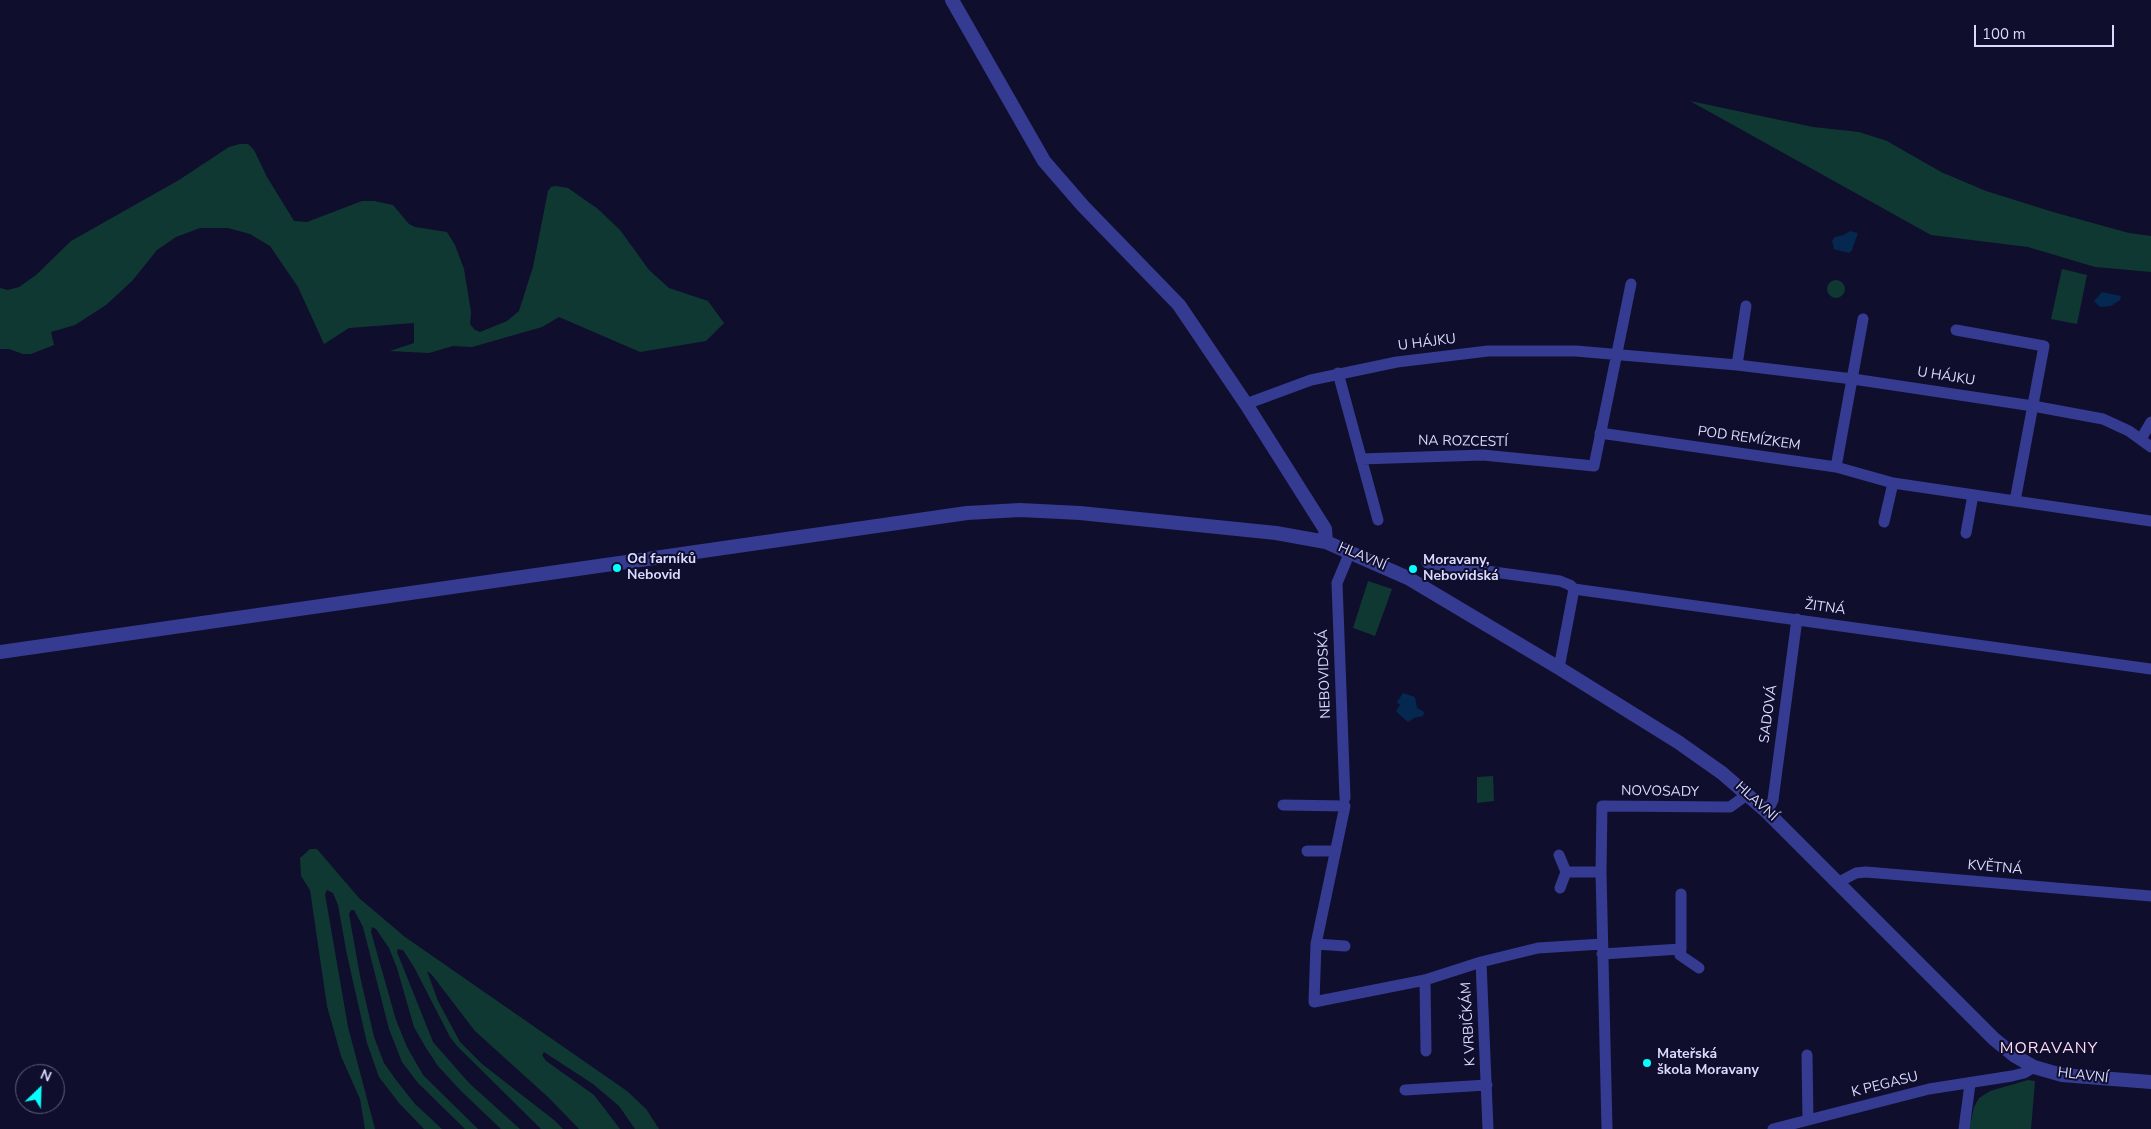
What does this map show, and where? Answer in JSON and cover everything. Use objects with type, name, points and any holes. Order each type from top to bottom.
[{"type":"street","points":[[952,0],[1044,160],[1083,206],[1179,305],[1246,404],[1325,529],[1326,542]]},
{"type":"street","points":[[1600,433],[1618,354],[1631,284]]},
{"type":"street","points":[[1737,365],[1746,306]]},
{"type":"street","points":[[1836,467],[1863,319]]},
{"type":"street","points":[[1956,330],[2049,347],[2033,406],[2015,501]]},
{"type":"street","name":"U HÁJKU","points":[[1246,404],[1280,390],[1338,373],[1397,362],[1488,351],[1576,351],[1737,365],[1853,379],[2033,406],[2103,419],[2116,424],[2151,447]]},
{"type":"street","points":[[1338,373],[1378,520]]},
{"type":"street","points":[[2141,439],[2151,422]]},
{"type":"street","name":"NA ROZCESTÍ","points":[[1361,460],[1483,455],[1594,466],[1600,433]]},
{"type":"street","name":"POD REMÍZKEM","points":[[1600,433],[1836,467],[1893,483],[2151,521]]},
{"type":"street","points":[[1884,522],[1893,483]]},
{"type":"street","points":[[1966,533],[1973,495]]},
{"type":"street","name":"HLAVNÍ","points":[[0,652],[967,513],[1020,510],[1080,513],[1276,533],[1326,542],[1408,578],[1559,668],[1678,742],[1748,794],[1839,882],[1994,1039],[2015,1056],[2034,1066],[2071,1077],[2151,1082]]},
{"type":"street","name":"NEBOVIDSKÁ","points":[[1345,798],[1337,583],[1350,552]]},
{"type":"street","name":"ŽITNÁ","points":[[1427,563],[1560,581],[1574,589],[2151,669]]},
{"type":"street","points":[[1559,668],[1574,589]]},
{"type":"street","name":"SADOVÁ","points":[[1767,812],[1773,800],[1797,619]]},
{"type":"street","name":"NOVOSADY","points":[[1607,1129],[1602,949],[1602,806],[1730,807],[1748,794]]},
{"type":"street","points":[[1283,806],[1345,806],[1316,944],[1345,946]]},
{"type":"street","points":[[1307,851],[1336,851]]},
{"type":"street","points":[[1559,855],[1566,872],[1560,888]]},
{"type":"street","points":[[1566,872],[1601,872]]},
{"type":"street","name":"KVĚTNÁ","points":[[1839,882],[1856,874],[1866,872],[2151,896]]},
{"type":"street","points":[[1681,894],[1680,954],[1699,968]]},
{"type":"street","name":"K VRBIČKÁM","points":[[1316,944],[1314,1002],[1425,980],[1481,962],[1538,948],[1602,949]]},
{"type":"street","points":[[1602,949],[1681,950]]},
{"type":"street","name":"K VRBIČKÁM","points":[[1481,962],[1488,1129]]},
{"type":"street","points":[[1425,980],[1426,1051]]},
{"type":"street","points":[[1808,1055],[1808,1120]]},
{"type":"street","name":"K PEGASU","points":[[1773,1129],[1929,1089],[2012,1076],[2034,1066]]},
{"type":"street","points":[[1964,1129],[1970,1084]]},
{"type":"street","name":"K VRBIČKÁM","points":[[1405,1090],[1487,1085]]},
{"type":"green space","points":[[1690,101],[1813,127],[1859,132],[1887,141],[1941,172],[1986,191],[2129,233],[2151,236],[2151,272],[2095,267],[2028,247],[1931,235]]},
{"type":"green space","points":[[248,144],[254,150],[267,177],[294,221],[307,222],[362,201],[374,201],[393,205],[409,224],[415,227],[447,232],[455,245],[464,269],[471,312],[470,324],[475,330],[480,332],[507,321],[519,311],[533,267],[548,191],[551,187],[556,186],[568,188],[598,209],[620,230],[649,270],[669,288],[708,301],[724,323],[706,341],[640,352],[559,317],[542,327],[472,347],[453,346],[429,353],[390,351],[414,343],[414,323],[349,328],[324,344],[298,287],[270,246],[250,234],[228,228],[200,228],[176,237],[157,250],[132,281],[106,305],[75,325],[51,332],[54,345],[31,354],[0,349],[0,288],[8,290],[19,287],[36,275],[71,241],[179,180],[229,147]]},
{"type":"green space","points":[[2062,269],[2087,275],[2077,324],[2051,319]]},
{"type":"green space","points":[[1832,280],[1840,280],[1845,285],[1843,296],[1832,298],[1827,293],[1827,285]]},
{"type":"green space","points":[[1368,581],[1392,589],[1375,636],[1353,628]]},
{"type":"green space","points":[[1493,776],[1494,801],[1477,803],[1477,777]]},
{"type":"green space","points":[[310,849],[317,849],[359,898],[405,937],[627,1091],[646,1109],[659,1129],[635,1129],[619,1106],[593,1084],[544,1052],[542,1055],[546,1061],[594,1095],[620,1129],[579,1129],[549,1098],[475,1031],[427,971],[438,1001],[460,1042],[482,1064],[563,1129],[541,1129],[457,1046],[450,1037],[414,967],[403,950],[398,949],[397,952],[433,1042],[469,1083],[520,1129],[501,1129],[461,1091],[438,1066],[426,1048],[414,1027],[397,968],[389,948],[376,929],[372,927],[371,932],[396,1020],[407,1047],[423,1075],[478,1129],[465,1129],[418,1083],[402,1062],[389,1029],[363,927],[354,910],[351,910],[349,914],[360,976],[374,1037],[384,1063],[396,1080],[415,1104],[442,1129],[424,1129],[399,1103],[379,1077],[367,1043],[338,905],[333,893],[327,890],[325,894],[348,1027],[375,1129],[365,1129],[360,1099],[341,1056],[327,1006],[310,890],[301,876],[300,858]]},
{"type":"green space","points":[[2028,1080],[2035,1081],[2031,1129],[1968,1129],[1969,1120],[1971,1121],[1974,1107],[1979,1098],[1990,1091]]},
{"type":"water","points":[[1850,231],[1858,233],[1852,250],[1849,253],[1833,249],[1832,241],[1835,237]]},
{"type":"water","points":[[2102,292],[2121,296],[2120,300],[2111,306],[2100,307],[2094,301]]},
{"type":"water","points":[[1403,693],[1415,697],[1417,708],[1424,712],[1423,716],[1408,722],[1396,711],[1400,705],[1397,702]]},
{"type":"place","name":"Od farníků Nebovid","points":[[617,568]]},
{"type":"place","name":"Moravany, Nebovidská","points":[[1413,569]]},
{"type":"place","name":"Mateřská škola Moravany","points":[[1647,1063]]},
{"type":"district","name":"MORAVANY","points":[[2049,1049]]}]
